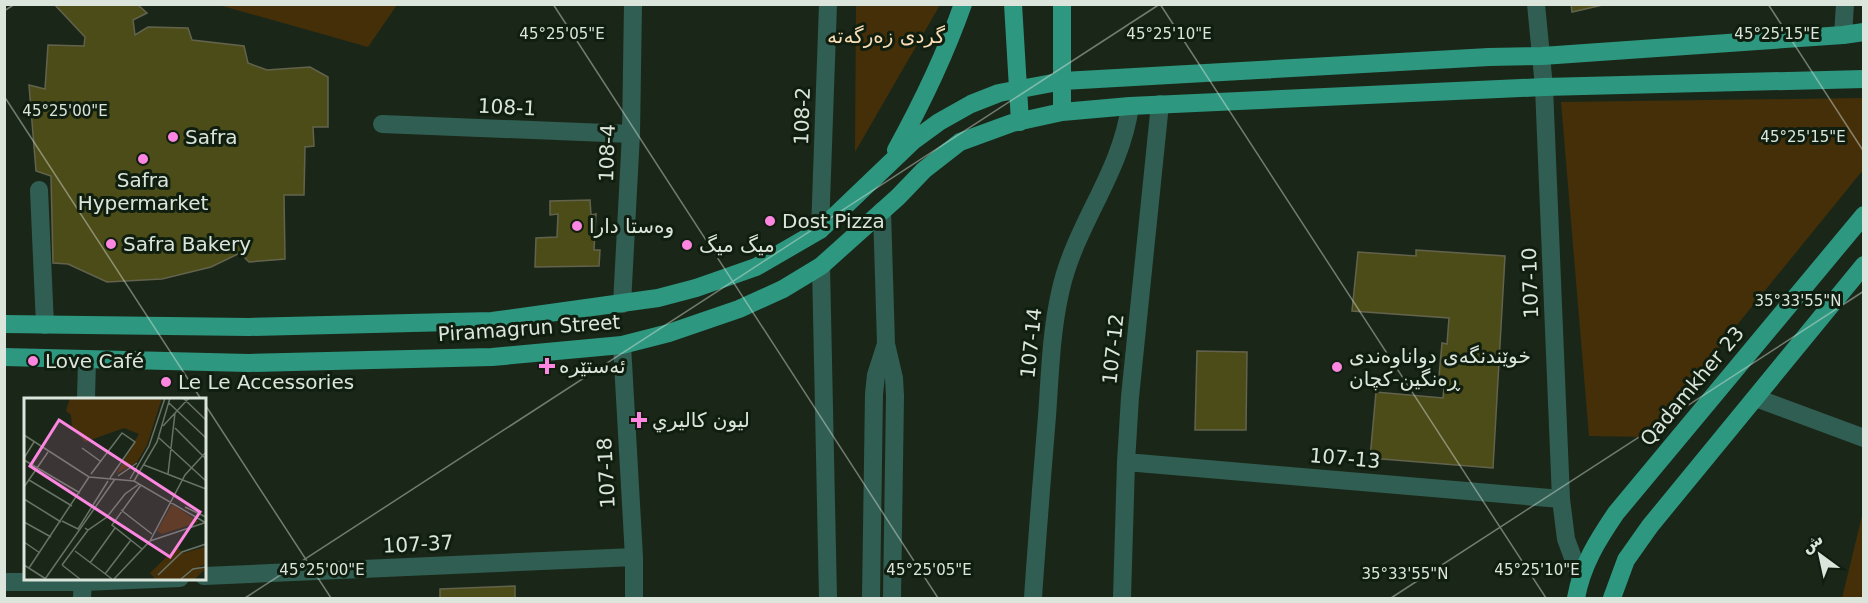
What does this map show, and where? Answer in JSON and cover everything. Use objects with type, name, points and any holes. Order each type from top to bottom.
[{"type":"main road","points":[[890,161],[922,102],[950,41],[963,4]]},
{"type":"main road","points":[[1013,4],[1020,122]]},
{"type":"main road","points":[[1062,4],[1062,112]]},
{"type":"main road","name":"Piramagrun Street","points":[[4,324],[249,327],[492,321],[622,304],[658,298],[720,281],[756,267],[820,230],[890,161],[939,122],[971,104],[1017,89],[1063,81],[1542,56],[1863,32]]},
{"type":"main road","name":"Piramagrun Street","points":[[4,357],[249,363],[492,357],[621,345],[669,333],[739,309],[783,289],[821,266],[882,212],[924,170],[960,142],[980,133],[1062,112],[1160,104],[1544,87],[1863,79]]},
{"type":"main road","name":"Qadamkher 23","points":[[1576,598],[1580,577],[1595,545],[1616,513],[1863,215]]},
{"type":"main road","points":[[1612,598],[1626,560],[1650,526],[1863,265]]},
{"type":"street","name":"108-4","points":[[622,304],[631,134],[633,4]]},
{"type":"street","name":"108-2","points":[[820,230],[828,4]]},
{"type":"street","name":"107-10","points":[[1536,4],[1544,87],[1561,499],[1566,539],[1580,577]]},
{"type":"street","points":[[1843,35],[1845,4]]},
{"type":"street","name":"107-12","points":[[1122,598],[1130,397],[1160,104]]},
{"type":"street","name":"107-14","points":[[1033,598],[1052,342],[1059,294],[1076,244],[1114,165],[1127,131],[1130,106]]},
{"type":"street","name":"108-1","points":[[382,123],[631,134]]},
{"type":"street","points":[[39,190],[45,325]]},
{"type":"street","points":[[882,212],[886,344],[894,378],[895,396],[892,598]]},
{"type":"street","points":[[821,266],[828,598]]},
{"type":"street","points":[[871,598],[874,394],[876,375],[886,344]]},
{"type":"street","name":"107-18","points":[[621,345],[634,557],[634,598]]},
{"type":"street","points":[[86,398],[87,359]]},
{"type":"street","points":[[1756,398],[1863,438]]},
{"type":"street","name":"107-13","points":[[1126,462],[1561,499]]},
{"type":"street","name":"107-37","points":[[206,576],[634,557]]},
{"type":"street","points":[[4,582],[82,586],[168,579]]},
{"type":"green space","points":[[219,5],[397,5],[368,47]]},
{"type":"green space","name":"گردی زەرگەتە","points":[[856,5],[940,5],[855,152]]},
{"type":"green space","points":[[1863,98],[1863,170],[1646,437],[1589,436],[1561,102]]},
{"type":"green space","points":[[1863,512],[1863,598],[1842,598]]},
{"type":"building","name":"Safra","points":[[54,4],[137,4],[147,13],[133,20],[135,35],[148,27],[188,28],[192,40],[244,46],[248,63],[267,70],[310,67],[328,77],[328,127],[313,127],[314,146],[305,147],[304,195],[284,195],[285,259],[249,262],[240,253],[211,267],[162,279],[107,282],[68,264],[53,263],[51,176],[36,171],[29,85],[45,89],[48,45],[84,46],[85,37]]},
{"type":"building","points":[[1571,4],[1607,4],[1572,12]]},
{"type":"building","name":"وەستا دارا","points":[[590,200],[591,215],[596,214],[594,250],[600,250],[599,266],[535,267],[536,238],[557,237],[558,214],[550,215],[550,201]]},
{"type":"building","points":[[1416,250],[1505,256],[1493,468],[1370,458],[1376,392],[1443,398],[1445,377],[1439,376],[1442,343],[1447,344],[1449,318],[1352,311],[1358,252],[1416,256]]},
{"type":"building","points":[[1197,351],[1247,352],[1246,430],[1195,430]]},
{"type":"building","points":[[515,586],[515,598],[440,598],[440,589]]},
{"type":"place","name":"Safra","points":[[173,137]]},
{"type":"place","name":"Safra Hypermarket","points":[[143,159]]},
{"type":"place","name":"Dost Pizza","points":[[770,221]]},
{"type":"place","name":"وەستا دارا","points":[[577,226]]},
{"type":"place","name":"Safra Bakery","points":[[111,244]]},
{"type":"place","name":"میگ میگ","points":[[687,245]]},
{"type":"place","name":"Love Café","points":[[33,361]]},
{"type":"place","name":"ئەستێرە","points":[[547,366]]},
{"type":"place","name":"خوێندنگەی دواناوەندی ڕەنگین-کچان","points":[[1337,367]]},
{"type":"place","name":"Le Le Accessories","points":[[166,382]]},
{"type":"place","name":"ليون كاليري","points":[[639,420]]}]
